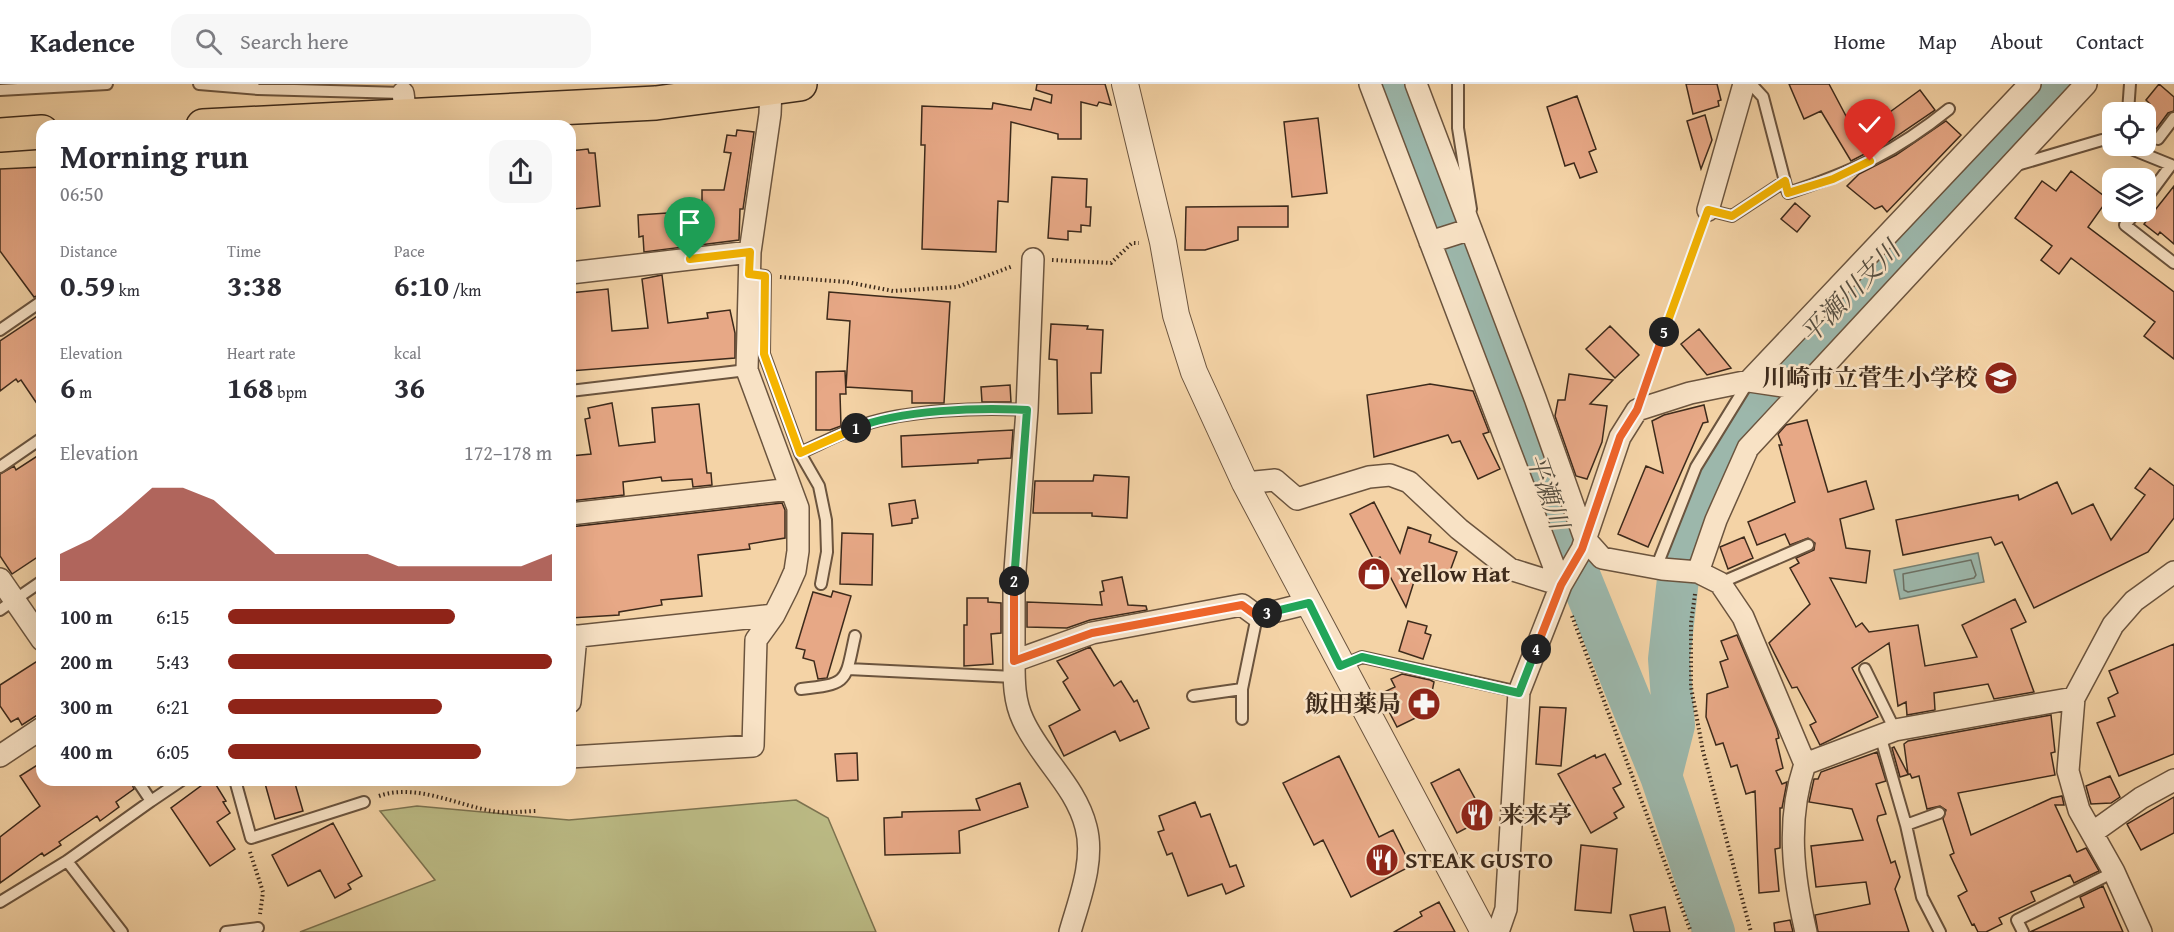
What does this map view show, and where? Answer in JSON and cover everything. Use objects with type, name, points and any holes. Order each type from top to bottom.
[{"type":"main road","points":[[311,120],[404,105],[656,103],[770,87]]},
{"type":"main road","points":[[0,135],[36,132]]},
{"type":"street","points":[[1125,84],[1163,242],[1176,315],[1194,372],[1245,483],[1340,666],[1484,932]]},
{"type":"street","points":[[1370,84],[1563,583]]},
{"type":"street","points":[[1416,84],[1471,229],[1584,544],[1602,558],[1659,569],[1698,572],[1720,583],[1743,617],[1805,764],[1796,793],[1793,834],[1795,882],[1806,932]]},
{"type":"street","points":[[1708,210],[1744,84]]},
{"type":"street","points":[[1749,381],[2030,84]]},
{"type":"street","points":[[1698,572],[1716,519],[1748,448],[2086,84]]},
{"type":"street","points":[[576,757],[753,746],[756,640],[774,615],[795,571],[798,551],[798,508],[747,370],[757,275],[750,252],[770,114],[770,87]]},
{"type":"street","points":[[1430,242],[1471,229]]},
{"type":"street","points":[[576,272],[750,252]]},
{"type":"street","points":[[1033,259],[1027,410],[1014,584],[1015,695],[1023,721],[1076,801],[1087,828],[1088,853],[1070,932]]},
{"type":"street","points":[[1498,932],[1506,909],[1519,693],[1563,583],[1584,544],[1620,437],[1637,410],[1690,393],[1749,381],[1802,389]]},
{"type":"street","points":[[1245,483],[1275,480],[1297,499],[1369,477],[1390,475],[1409,482],[1459,529],[1510,569],[1563,583]]},
{"type":"street","points":[[576,513],[791,489]]},
{"type":"street","points":[[2141,932],[2114,872],[2079,810],[2068,771],[2074,698],[2113,625],[2134,601],[2174,572]]},
{"type":"street","points":[[0,579],[7,605],[36,634]]},
{"type":"street","points":[[1014,669],[1092,633],[1242,605],[1257,616],[1309,603]]},
{"type":"street","points":[[576,637],[774,615]]},
{"type":"street","points":[[1805,764],[1887,732],[2074,698]]},
{"type":"street","points":[[0,756],[36,732]]},
{"type":"street","points":[[2092,832],[2141,798],[2174,780]]},
{"type":"lane","points":[[0,90],[107,84]]},
{"type":"lane","points":[[199,84],[404,105]]},
{"type":"lane","points":[[1458,84],[1458,128],[1471,203],[1471,229]]},
{"type":"lane","points":[[1751,84],[1762,97],[1788,193],[1833,179],[1913,138],[1948,109]]},
{"type":"lane","points":[[2129,102],[2130,84]]},
{"type":"lane","points":[[2158,139],[2174,118]]},
{"type":"lane","points":[[2005,169],[2102,140]]},
{"type":"lane","points":[[2149,156],[2171,165],[2156,185]]},
{"type":"lane","points":[[1708,210],[1732,216],[1785,181]]},
{"type":"lane","points":[[2128,222],[2125,225],[2174,263]]},
{"type":"lane","points":[[757,275],[764,354],[800,453],[819,486],[826,520],[827,552],[821,584]]},
{"type":"lane","points":[[0,330],[36,305]]},
{"type":"lane","points":[[576,390],[747,370]]},
{"type":"lane","points":[[1659,569],[1696,466],[1749,381]]},
{"type":"lane","points":[[800,453],[864,425],[900,417],[998,408],[1027,410]]},
{"type":"lane","points":[[0,466],[36,442]]},
{"type":"lane","points":[[1720,583],[1808,545]]},
{"type":"lane","points":[[7,605],[36,585]]},
{"type":"lane","points":[[1242,719],[1242,689],[1257,616]]},
{"type":"lane","points":[[801,689],[833,686],[846,675],[855,636]]},
{"type":"lane","points":[[1340,666],[1362,657],[1519,693]]},
{"type":"lane","points":[[848,669],[1014,669]]},
{"type":"lane","points":[[1865,669],[1887,732],[1922,897],[1940,932]]},
{"type":"lane","points":[[1193,696],[1242,689]]},
{"type":"lane","points":[[141,786],[151,801]]},
{"type":"lane","points":[[0,902],[68,861],[173,786]]},
{"type":"lane","points":[[237,786],[251,838],[364,802]]},
{"type":"lane","points":[[1906,825],[1939,813]]},
{"type":"lane","points":[[68,861],[122,932]]},
{"type":"lane","points":[[2023,932],[2017,920],[2114,872]]},
{"type":"lane","points":[[226,932],[258,928]]},
{"type":"path","points":[[1637,410],[1708,210]]},
{"type":"path","points":[[757,275],[847,282],[893,291],[957,287],[1033,259],[1111,263],[1132,243],[1140,243]]},
{"type":"path","points":[[1698,572],[1691,623],[1691,687],[1703,751],[1751,932]]},
{"type":"path","points":[[1563,583],[1691,932]]},
{"type":"path","points":[[364,802],[390,792],[439,796],[494,812],[538,811]]},
{"type":"path","points":[[251,838],[248,846],[263,892],[258,928]]},
{"type":"green space","points":[[796,800],[828,818],[876,932],[300,932],[435,880],[380,811],[417,806],[569,820]]},
{"type":"water","points":[[1978,553],[1984,582],[1900,599],[1894,570]]},
{"type":"building","points":[[1037,84],[1105,84],[1111,105],[1099,102],[1097,106],[1081,102],[1081,139],[1058,139],[1058,134],[1011,122],[1008,202],[998,201],[996,252],[922,249],[925,145],[921,145],[922,106],[992,109],[993,103],[1031,110],[1034,98],[1051,103],[1052,95],[1036,90]]},
{"type":"building","points":[[1686,84],[1717,84],[1721,100],[1718,101],[1719,106],[1693,114]]},
{"type":"building","points":[[1789,84],[1829,84],[1846,116],[1856,109],[1868,128],[1920,90],[1935,110],[1888,142],[1851,161],[1821,111],[1804,119]]},
{"type":"building","points":[[2159,84],[2174,97],[2174,111],[2168,113],[2156,129],[2156,102],[2146,100]]},
{"type":"building","points":[[1577,96],[1596,149],[1589,152],[1597,172],[1580,178],[1574,163],[1565,166],[1547,107]]},
{"type":"building","points":[[1705,115],[1712,140],[1701,169],[1687,121]]},
{"type":"building","points":[[1318,118],[1327,193],[1292,197],[1284,122]]},
{"type":"building","points":[[1946,121],[1961,135],[1887,212],[1882,206],[1875,209],[1847,186],[1859,174],[1896,155]]},
{"type":"building","points":[[737,130],[754,132],[743,209],[740,209],[739,240],[644,252],[643,236],[639,237],[638,215],[667,213],[667,221],[702,217],[702,190],[724,190],[731,153],[724,152],[727,135],[736,136]]},
{"type":"building","points":[[588,149],[589,153],[595,153],[600,206],[576,209],[576,150]]},
{"type":"building","points":[[36,167],[36,296],[34,297],[0,251],[0,169]]},
{"type":"building","points":[[2071,171],[2102,194],[2102,207],[2088,227],[2174,292],[2174,359],[2144,336],[2155,322],[2071,258],[2059,274],[2041,260],[2052,246],[2015,218],[2042,181],[2056,191]]},
{"type":"building","points":[[1052,177],[1087,179],[1086,207],[1091,207],[1090,226],[1081,225],[1081,232],[1068,231],[1068,240],[1048,238]]},
{"type":"building","points":[[2174,186],[2174,244],[2160,232],[2158,235],[2144,224],[2156,222],[2156,209]]},
{"type":"building","points":[[1795,203],[1810,216],[1797,232],[1781,219]]},
{"type":"building","points":[[1288,206],[1288,227],[1238,227],[1238,240],[1205,250],[1185,250],[1186,207]]},
{"type":"building","points":[[662,275],[668,323],[708,318],[707,313],[730,310],[735,333],[735,358],[576,371],[576,292],[608,289],[612,331],[648,328],[642,279]]},
{"type":"building","points":[[829,292],[950,302],[944,403],[912,403],[912,391],[846,387],[850,321],[827,319]]},
{"type":"building","points":[[36,317],[36,402],[21,380],[18,382],[16,379],[0,391],[0,341]]},
{"type":"building","points":[[1051,324],[1088,326],[1087,329],[1103,330],[1101,373],[1091,373],[1092,413],[1058,414],[1057,360],[1049,359]]},
{"type":"building","points":[[1610,326],[1639,355],[1615,378],[1586,349]]},
{"type":"building","points":[[1699,329],[1731,368],[1707,375],[1681,344]]},
{"type":"building","points":[[845,371],[846,394],[840,394],[841,426],[830,430],[816,430],[816,372]]},
{"type":"building","points":[[1569,374],[1613,380],[1590,404],[1607,406],[1602,442],[1587,479],[1576,476],[1555,416],[1558,400],[1565,400]]},
{"type":"building","points":[[1430,384],[1473,391],[1489,432],[1483,434],[1500,469],[1478,479],[1460,441],[1452,443],[1448,435],[1374,457],[1367,395]]},
{"type":"building","points":[[1010,385],[1011,402],[982,402],[981,387]]},
{"type":"building","points":[[612,403],[619,446],[655,442],[652,408],[699,404],[707,473],[711,473],[712,485],[693,487],[692,479],[662,481],[661,477],[623,482],[624,495],[576,500],[576,455],[591,454],[585,419],[590,418],[588,408]]},
{"type":"building","points":[[1704,405],[1708,422],[1703,423],[1648,547],[1618,534],[1646,466],[1663,473],[1652,421],[1664,415]]},
{"type":"building","points":[[1807,420],[1828,492],[1866,481],[1874,509],[1840,519],[1846,548],[1870,551],[1866,583],[1830,578],[1856,627],[1862,623],[1869,632],[1918,625],[1925,666],[1977,657],[1962,625],[2015,599],[2026,622],[2011,629],[2034,692],[1994,699],[1988,684],[1934,693],[1935,710],[1907,715],[1906,702],[1898,706],[1889,643],[1852,668],[1878,717],[1820,745],[1810,725],[1816,722],[1797,687],[1792,688],[1769,643],[1810,604],[1790,568],[1799,563],[1796,558],[1814,550],[1815,543],[1808,538],[1790,545],[1785,534],[1757,545],[1748,522],[1795,502],[1778,434],[1786,425]]},
{"type":"building","points":[[1013,430],[1011,458],[978,460],[978,463],[902,467],[901,436]]},
{"type":"building","points":[[36,457],[36,558],[12,574],[0,556],[0,474],[14,466],[16,470]]},
{"type":"building","points":[[2150,468],[2174,486],[2174,518],[2148,552],[2034,608],[2002,542],[1995,545],[1991,537],[1903,555],[1896,520],[2018,495],[2019,500],[2057,482],[2072,514],[2093,504],[2111,540],[2145,495],[2135,488]]},
{"type":"building","points":[[1094,475],[1129,477],[1127,518],[1092,516],[1092,513],[1033,513],[1035,481],[1093,481]]},
{"type":"building","points":[[915,500],[918,518],[912,519],[912,523],[892,526],[889,504]]},
{"type":"building","points":[[1374,502],[1400,553],[1408,527],[1431,535],[1429,542],[1457,552],[1446,582],[1417,572],[1406,607],[1380,557],[1374,560],[1350,514]]},
{"type":"building","points":[[782,503],[785,510],[785,538],[749,544],[750,549],[698,555],[702,596],[661,600],[662,605],[619,612],[619,615],[576,618],[576,526]]},
{"type":"building","points":[[842,533],[873,534],[872,585],[840,584]]},
{"type":"building","points":[[1744,537],[1753,558],[1728,569],[1720,547]]},
{"type":"building","points":[[1122,577],[1128,605],[1146,606],[1147,610],[1090,620],[1067,628],[1027,627],[1027,602],[1102,605],[1100,592],[1104,591],[1102,581]]},
{"type":"building","points":[[833,591],[851,596],[827,678],[818,679],[814,661],[803,658],[805,650],[796,648],[813,592],[831,597]]},
{"type":"building","points":[[967,598],[988,598],[988,602],[1001,603],[1001,633],[991,634],[993,664],[964,666],[964,625],[967,625]]},
{"type":"building","points":[[1408,621],[1427,626],[1425,633],[1431,635],[1423,659],[1399,651]]},
{"type":"building","points":[[1737,635],[1777,729],[1779,738],[1776,739],[1783,768],[1776,771],[1782,784],[1787,782],[1782,808],[1780,808],[1780,848],[1775,849],[1779,891],[1759,893],[1755,791],[1746,794],[1737,765],[1731,767],[1723,743],[1716,745],[1706,717],[1707,694],[1728,687],[1720,662],[1728,659],[1721,641]]},
{"type":"building","points":[[2174,644],[2174,754],[2119,776],[2097,723],[2115,716],[2108,698],[2118,693],[2109,671]]},
{"type":"building","points":[[1090,647],[1114,686],[1121,681],[1134,702],[1137,700],[1149,728],[1120,741],[1115,731],[1064,756],[1049,726],[1080,710],[1063,682],[1068,678],[1057,661]]},
{"type":"building","points":[[36,662],[36,716],[22,725],[18,718],[11,722],[0,706],[0,685]]},
{"type":"building","points":[[1402,674],[1434,682],[1432,692],[1436,693],[1432,710],[1397,727],[1380,694],[1395,687],[1391,679]]},
{"type":"building","points":[[1540,707],[1566,708],[1561,766],[1536,764]]},
{"type":"building","points":[[2051,715],[2055,752],[2051,753],[2055,775],[1958,793],[1971,835],[2052,798],[2062,796],[2064,805],[2055,805],[2077,852],[2086,848],[2099,871],[2074,883],[2070,875],[2031,892],[2035,901],[1999,918],[2002,924],[1986,932],[1978,932],[1974,924],[1972,925],[1958,896],[1967,891],[1950,855],[1954,853],[1943,819],[1946,810],[1940,806],[1927,809],[1919,776],[1912,778],[1910,774],[1900,777],[1892,748],[1894,747],[1908,774],[1904,744],[1908,741]]},
{"type":"building","points":[[1877,752],[1886,781],[1876,784],[1886,814],[1878,816],[1877,820],[1891,863],[1895,861],[1900,877],[1895,889],[1909,932],[1818,932],[1815,915],[1870,904],[1866,882],[1816,887],[1811,846],[1863,840],[1852,809],[1809,802],[1814,779],[1818,779],[1821,772]]},
{"type":"building","points":[[857,753],[858,780],[837,781],[835,754]]},
{"type":"building","points":[[1605,754],[1621,784],[1613,788],[1624,807],[1614,813],[1617,818],[1591,833],[1558,774],[1595,755],[1596,758]]},
{"type":"building","points":[[1339,756],[1379,837],[1393,830],[1411,866],[1351,897],[1323,840],[1314,845],[1283,783]]},
{"type":"building","points":[[36,766],[36,786],[133,786],[134,789],[116,802],[119,807],[100,821],[97,816],[59,842],[61,845],[44,856],[42,853],[0,883],[0,837],[40,806],[20,776]]},
{"type":"building","points":[[1459,769],[1478,804],[1476,823],[1457,833],[1431,783]]},
{"type":"building","points":[[2110,776],[2120,797],[2111,803],[2091,804],[2086,786]]},
{"type":"building","points":[[1020,783],[1028,807],[959,831],[960,853],[885,855],[884,818],[902,817],[902,812],[980,810],[976,799]]},
{"type":"building","points":[[201,786],[217,786],[230,813],[217,822],[235,849],[210,866],[171,808]]},
{"type":"building","points":[[266,786],[296,786],[303,811],[275,819]]},
{"type":"building","points":[[2174,797],[2174,833],[2141,850],[2127,824]]},
{"type":"building","points":[[1195,802],[1201,817],[1210,814],[1230,867],[1236,865],[1244,886],[1226,894],[1222,884],[1188,896],[1172,853],[1167,855],[1158,832],[1164,830],[1159,816]]},
{"type":"building","points":[[333,823],[362,876],[348,884],[351,889],[335,898],[320,870],[288,886],[272,855]]},
{"type":"building","points":[[1581,845],[1617,849],[1611,913],[1575,910]]},
{"type":"building","points":[[2103,886],[2123,932],[2030,932],[2084,907],[2080,897]]},
{"type":"building","points":[[1439,902],[1455,932],[1394,932],[1422,916],[1420,912]]},
{"type":"building","points":[[1665,907],[1670,932],[1634,932],[1630,915]]},
{"type":"building","points":[[1790,920],[1793,932],[1775,932],[1774,923]]},
{"type":"waterway","name":"平瀬川","points":[[1395,84],[1516,395],[1560,528],[1661,776],[1714,932]]},
{"type":"waterway","name":"平瀬川支川","points":[[1661,776],[1674,725],[1669,659],[1678,579],[1691,530],[1721,460],[1793,352],[2048,84]]},
{"type":"place","name":"川崎市立菅生小学校","points":[[2001,378]]},
{"type":"place","name":"Yellow Hat","points":[[1374,574]]},
{"type":"place","name":"飯田薬局","points":[[1424,704]]},
{"type":"place","name":"来来亭","points":[[1477,815]]},
{"type":"place","name":"STEAK GUSTO","points":[[1382,860]]},
{"type":"route","points":[[690,259],[750,252],[749,274],[765,276],[764,354],[800,453],[864,425],[900,417],[998,408],[1027,410],[1014,584],[1014,661],[1092,633],[1242,605],[1257,616],[1309,603],[1340,666],[1362,657],[1519,693],[1561,585],[1582,549],[1620,437],[1637,410],[1708,210],[1732,216],[1785,181],[1788,193],[1833,179],[1870,161]]}]
